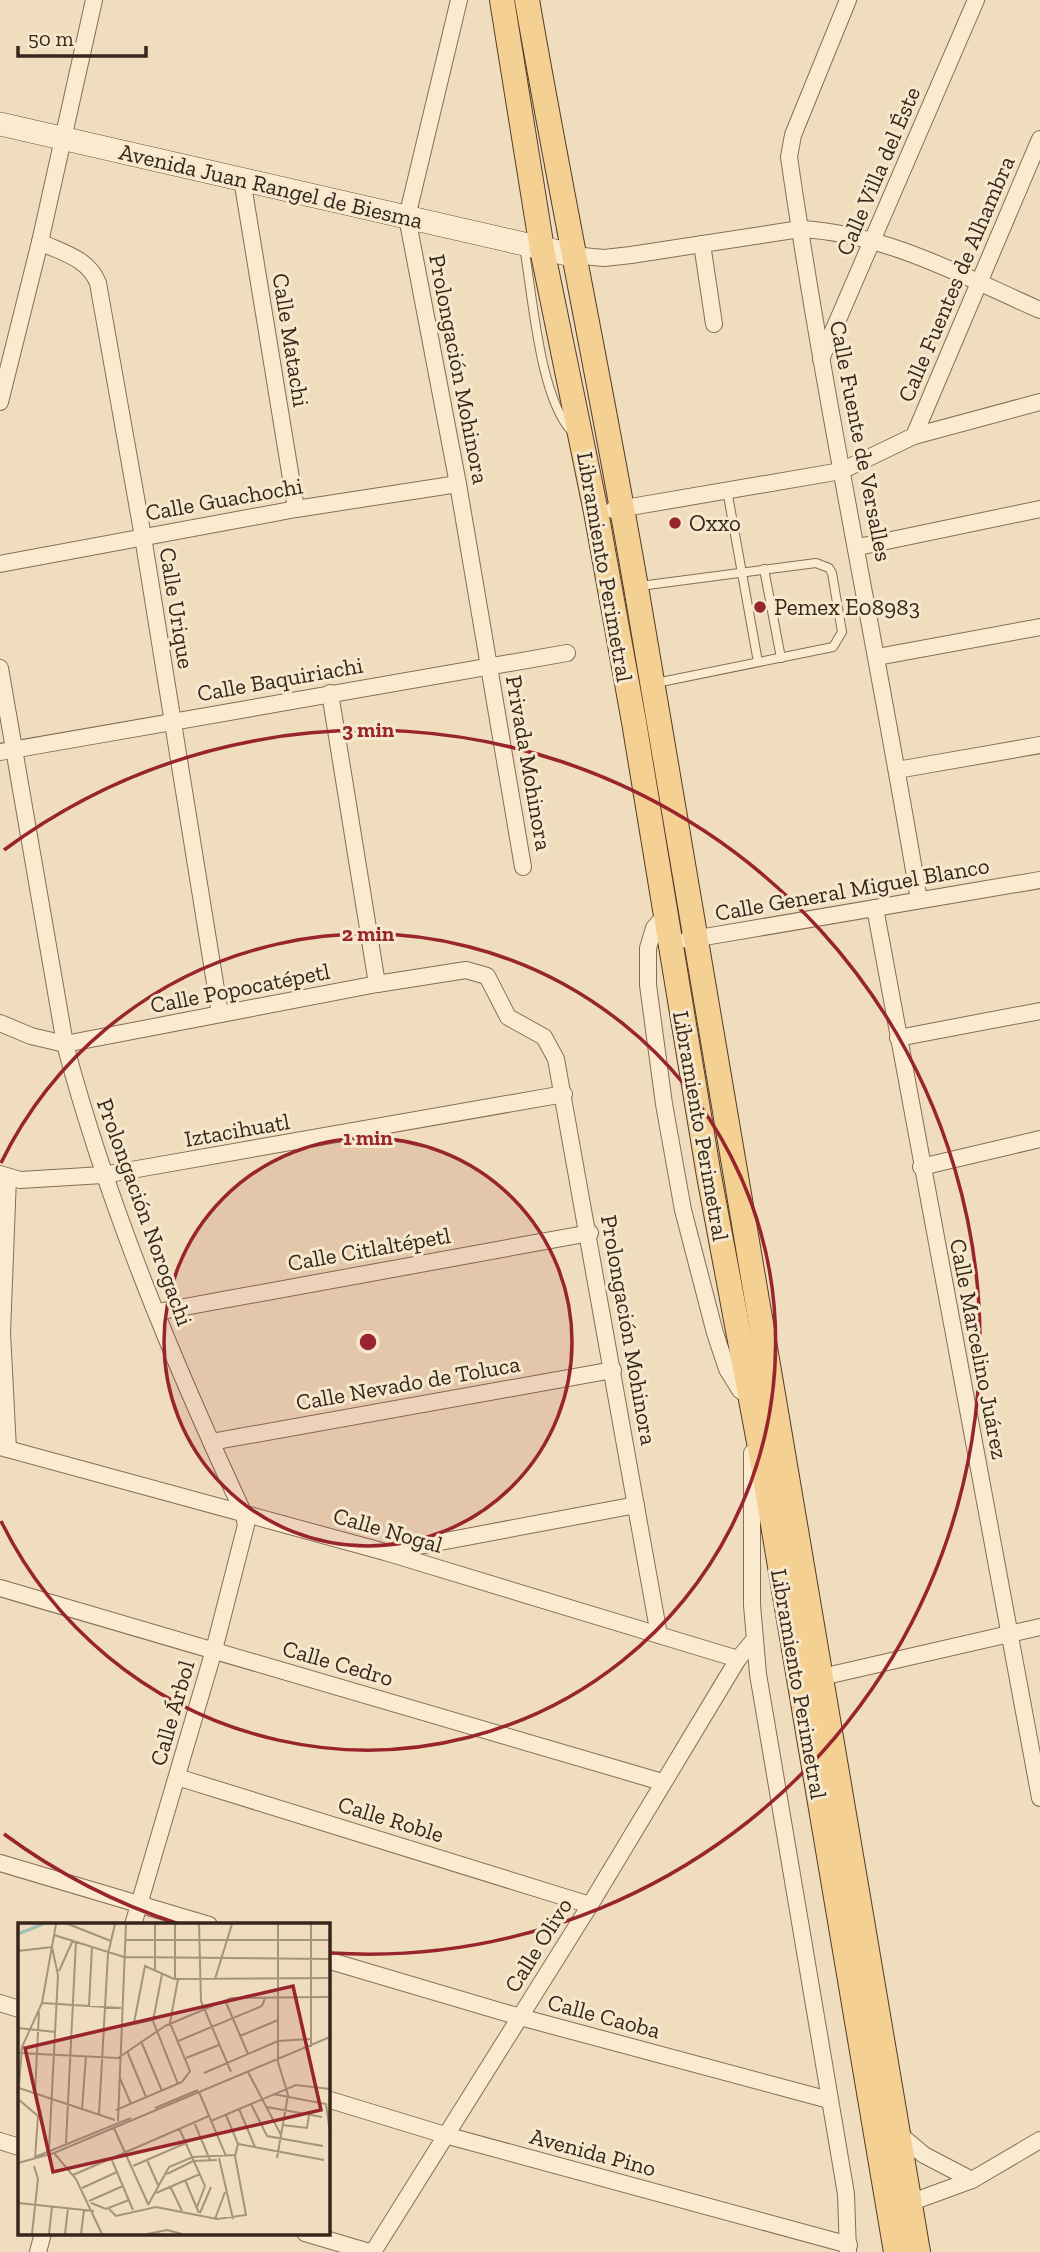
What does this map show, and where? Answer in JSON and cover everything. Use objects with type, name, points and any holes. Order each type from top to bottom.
[{"type":"main road","name":"Libramiento Perimetral","points":[[502,0],[533,247],[551,344],[583,445],[597,512],[709,1175],[750,1398],[900,2135],[896,2252]]},
{"type":"main road","name":"Libramiento Perimetral","points":[[527,0],[653,684],[696,939],[809,1679],[899,2206],[918,2252]]},
{"type":"street","points":[[0,402],[40,242],[94,0]]},
{"type":"street","name":"Prolongación Mohinora","points":[[458,0],[407,217],[489,666]]},
{"type":"street","name":"Calle Fuente de Versalles","points":[[848,0],[790,145],[800,229],[821,359],[858,547],[919,900]]},
{"type":"street","name":"Calle Villa del Éste","points":[[821,359],[976,0]]},
{"type":"street","name":"Avenida Juan Rangel de Biesma","points":[[0,124],[572,255]]},
{"type":"street","name":"Calle Fuentes de Alhambra","points":[[914,436],[1040,139]]},
{"type":"street","name":"Calle Matachi","points":[[242,179],[296,509]]},
{"type":"street","points":[[572,255],[604,258],[800,229],[825,231],[873,241],[1040,310]]},
{"type":"street","name":"Calle Urique","points":[[40,242],[82,261],[92,270],[98,283],[143,537],[220,1014]]},
{"type":"street","points":[[702,244],[714,324]]},
{"type":"street","points":[[597,512],[841,471],[914,436],[1040,402]]},
{"type":"street","name":"Calle Guachochi","points":[[0,564],[296,509],[457,484]]},
{"type":"street","points":[[858,547],[1040,509]]},
{"type":"street","points":[[877,657],[1040,627]]},
{"type":"street","name":"Calle Baquiriachi","points":[[7,751],[567,653]]},
{"type":"street","name":"Privada Mohinora","points":[[489,666],[523,867]]},
{"type":"street","name":"Prolongación Norogachi","points":[[0,668],[7,751],[65,1044],[103,1175],[211,1442],[243,1512]]},
{"type":"street","points":[[330,694],[377,984]]},
{"type":"street","points":[[897,771],[1040,745]]},
{"type":"street","name":"Calle General Miguel Blanco","points":[[671,943],[1040,880]]},
{"type":"street","name":"Calle Marcelino Juárez","points":[[874,908],[1009,1633],[1037,1762],[1040,1798]]},
{"type":"street","points":[[666,914],[654,928],[648,948],[648,985],[664,1104],[683,1210],[715,1333],[727,1369],[740,1390],[750,1398]]},
{"type":"street","name":"Calle Popocatépetl","points":[[0,1023],[31,1036],[65,1044],[377,984],[466,970],[477,971],[491,981],[508,1017],[544,1037]]},
{"type":"street","points":[[898,1038],[1040,1011]]},
{"type":"street","name":"Prolongación Mohinora","points":[[544,1037],[553,1049],[564,1094],[659,1634]]},
{"type":"street","name":"Iztacihuatl","points":[[4,1175],[52,1179],[103,1175],[564,1094]]},
{"type":"street","points":[[921,1167],[1040,1139]]},
{"type":"street","points":[[4,1175],[1,1332],[4,1448]]},
{"type":"street","name":"Calle Citlaltépetl","points":[[157,1312],[590,1233]]},
{"type":"street","name":"Calle Nevado de Toluca","points":[[211,1442],[613,1370]]},
{"type":"street","points":[[759,1443],[752,1452],[754,1640],[846,2194],[848,2248]]},
{"type":"street","name":"Calle Nogal","points":[[4,1448],[385,1552],[738,1659]]},
{"type":"street","points":[[385,1552],[636,1505]]},
{"type":"street","name":"Calle Árbol","points":[[134,1923],[244,1541],[243,1512]]},
{"type":"street","name":"Calle Cedro","points":[[0,1588],[662,1782]]},
{"type":"street","points":[[809,1679],[1040,1627]]},
{"type":"street","points":[[738,1659],[754,1640]]},
{"type":"street","name":"Calle Olivo","points":[[371,2252],[590,1905],[738,1659]]},
{"type":"street","name":"Calle Roble","points":[[177,1777],[590,1905]]},
{"type":"street","points":[[0,1863],[202,1923]]},
{"type":"street","name":"Calle Caoba","points":[[329,1961],[520,2017],[829,2100]]},
{"type":"street","points":[[0,2003],[18,2008]]},
{"type":"street","name":"Avenida Pino","points":[[329,2100],[445,2135],[848,2248]]},
{"type":"street","points":[[900,2135],[924,2155],[972,2180]]},
{"type":"street","points":[[899,2206],[972,2180],[1040,2140]]},
{"type":"street","points":[[0,2141],[18,2147]]},
{"type":"street","points":[[37,2252],[43,2234]]},
{"type":"street","points":[[308,2234],[371,2252]]},
{"type":"lane","points":[[727,490],[758,662]]},
{"type":"lane","points":[[636,586],[816,563],[829,568],[832,573],[842,632],[838,643],[833,647],[653,684]]},
{"type":"lane","points":[[764,569],[781,658]]},
{"type":"place","name":"Oxxo","points":[[675,523]]},
{"type":"place","name":"Pemex E08983","points":[[760,607]]}]
